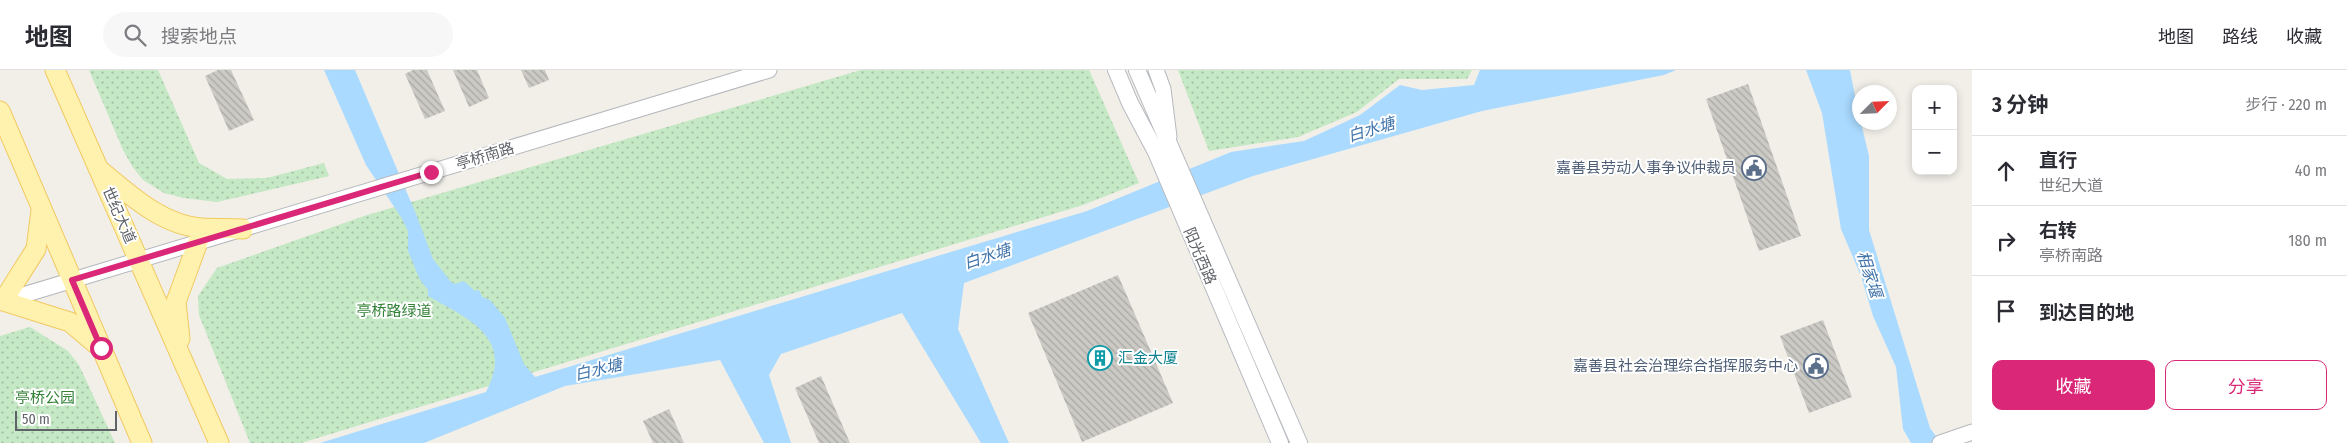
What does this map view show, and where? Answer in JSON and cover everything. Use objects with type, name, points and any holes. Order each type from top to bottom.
[{"type":"main road","name":"世纪大道","points":[[55,70],[219,443]]},
{"type":"main road","name":"阳光西路","points":[[1137,70],[1163,149],[1197,229],[1280,443]]},
{"type":"main road","name":"阳光西路","points":[[1116,71],[1130,103],[1163,149]]},
{"type":"main road","points":[[0,111],[142,443]]},
{"type":"main road","points":[[99,169],[138,201],[168,219],[199,228],[243,229]]},
{"type":"main road","points":[[42,210],[36,249],[2,301],[70,322],[101,348]]},
{"type":"main road","name":"阳光西路","points":[[1197,229],[1299,443]]},
{"type":"main road","points":[[182,358],[176,302],[198,242]]},
{"type":"street","name":"亭桥南路","points":[[2,301],[769,70]]},
{"type":"street","points":[[1156,70],[1163,89],[1163,149]]},
{"type":"street","points":[[1940,443],[1971,432]]},
{"type":"green space","points":[[89,70],[158,70],[199,163],[227,179],[267,178],[324,163],[329,176],[217,202],[184,198],[164,193],[143,180],[132,166],[123,150]]},
{"type":"green space","name":"亭桥路绿道","points":[[861,70],[1089,70],[1139,183],[1083,205],[301,443],[250,443],[199,315],[198,296],[217,268],[364,216]]},
{"type":"green space","points":[[1178,70],[1472,70],[1467,79],[1399,79],[1357,112],[1298,137],[1209,151]]},
{"type":"green space","name":"亭桥公园","points":[[30,327],[68,351],[79,365],[115,443],[0,443],[0,336]]},
{"type":"water","name":"白水塘","points":[[324,70],[355,70],[433,259],[451,282],[455,284],[464,281],[475,291],[479,290],[482,297],[490,300],[505,318],[524,364],[535,377],[1087,211],[1231,152],[1304,141],[1360,115],[1400,85],[1422,90],[1474,85],[1480,70],[1676,70],[1664,75],[1482,111],[1253,176],[964,283],[958,329],[1009,443],[981,443],[902,313],[781,354],[769,375],[791,443],[764,443],[720,360],[565,386],[424,443],[320,443],[486,392],[493,373],[495,357],[491,344],[483,332],[472,322],[428,296],[428,290],[420,280],[408,251],[408,231],[401,217],[366,165]]},
{"type":"water","name":"相家堰","points":[[1806,70],[1850,70],[1853,85],[1852,130],[1863,130],[1869,156],[1869,230],[1930,428],[1941,443],[1911,443],[1903,429],[1896,367],[1873,316],[1861,276],[1841,229],[1822,113]]},
{"type":"building","points":[[218,70],[231,70],[254,120],[229,131],[205,76]]},
{"type":"building","points":[[413,70],[427,70],[445,111],[425,119],[405,74]]},
{"type":"building","points":[[453,70],[477,70],[489,98],[469,107]]},
{"type":"building","points":[[521,70],[545,70],[549,80],[529,88]]},
{"type":"building","name":"嘉善县劳动人事争议仲裁员","points":[[1748,84],[1801,236],[1759,251],[1706,99]]},
{"type":"building","name":"汇金大厦","points":[[1118,275],[1173,403],[1082,442],[1028,313]]},
{"type":"building","name":"嘉善县社会治理综合指挥服务中心","points":[[1823,320],[1852,397],[1809,413],[1780,336]]},
{"type":"building","points":[[821,376],[850,443],[819,443],[795,388]]},
{"type":"building","points":[[669,409],[684,443],[653,443],[643,421]]},
{"type":"place","name":"嘉善县劳动人事争议仲裁员","points":[[1754,168]]},
{"type":"place","name":"汇金大厦","points":[[1100,358]]},
{"type":"place","name":"嘉善县社会治理综合指挥服务中心","points":[[1816,366]]},
{"type":"route","points":[[101,348],[72,280],[431,172]]}]
